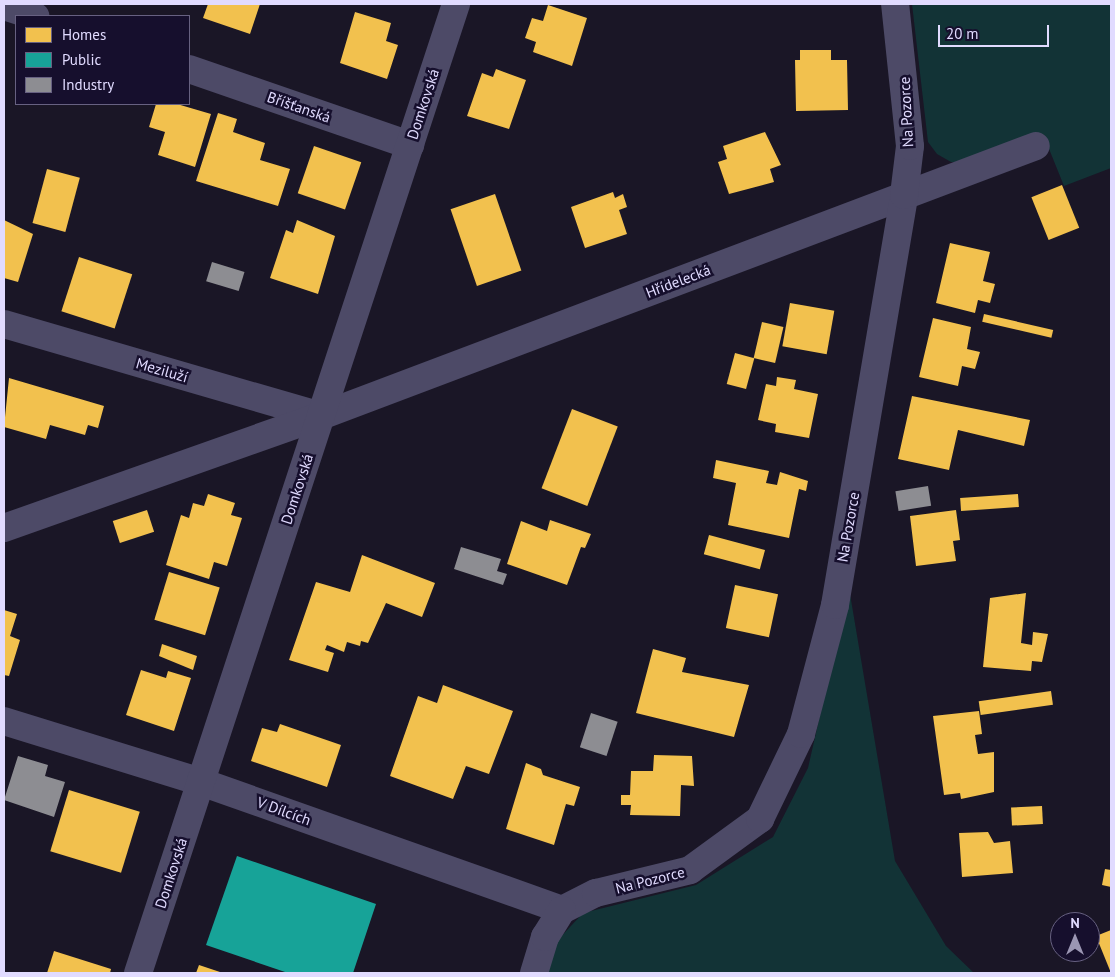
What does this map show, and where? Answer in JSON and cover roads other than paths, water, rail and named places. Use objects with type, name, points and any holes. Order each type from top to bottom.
[{"type":"street","name":"Domkovská","points":[[138,973],[456,4]]},
{"type":"street","name":"Na Pozorce","points":[[562,910],[596,893],[690,870],[760,819],[801,734],[835,605],[904,195],[910,146],[895,4]]},
{"type":"street","points":[[4,6],[32,15]]},
{"type":"street","name":"Bříšťanská","points":[[190,69],[410,145]]},
{"type":"street","name":"Hřídelecká","points":[[321,416],[1036,146]]},
{"type":"street","name":"Meziluží","points":[[4,324],[321,416]]},
{"type":"street","points":[[4,528],[321,416]]},
{"type":"street","name":"V Dílcích","points":[[4,721],[200,782],[562,910]]},
{"type":"street","points":[[534,973],[545,937],[562,910]]}]
